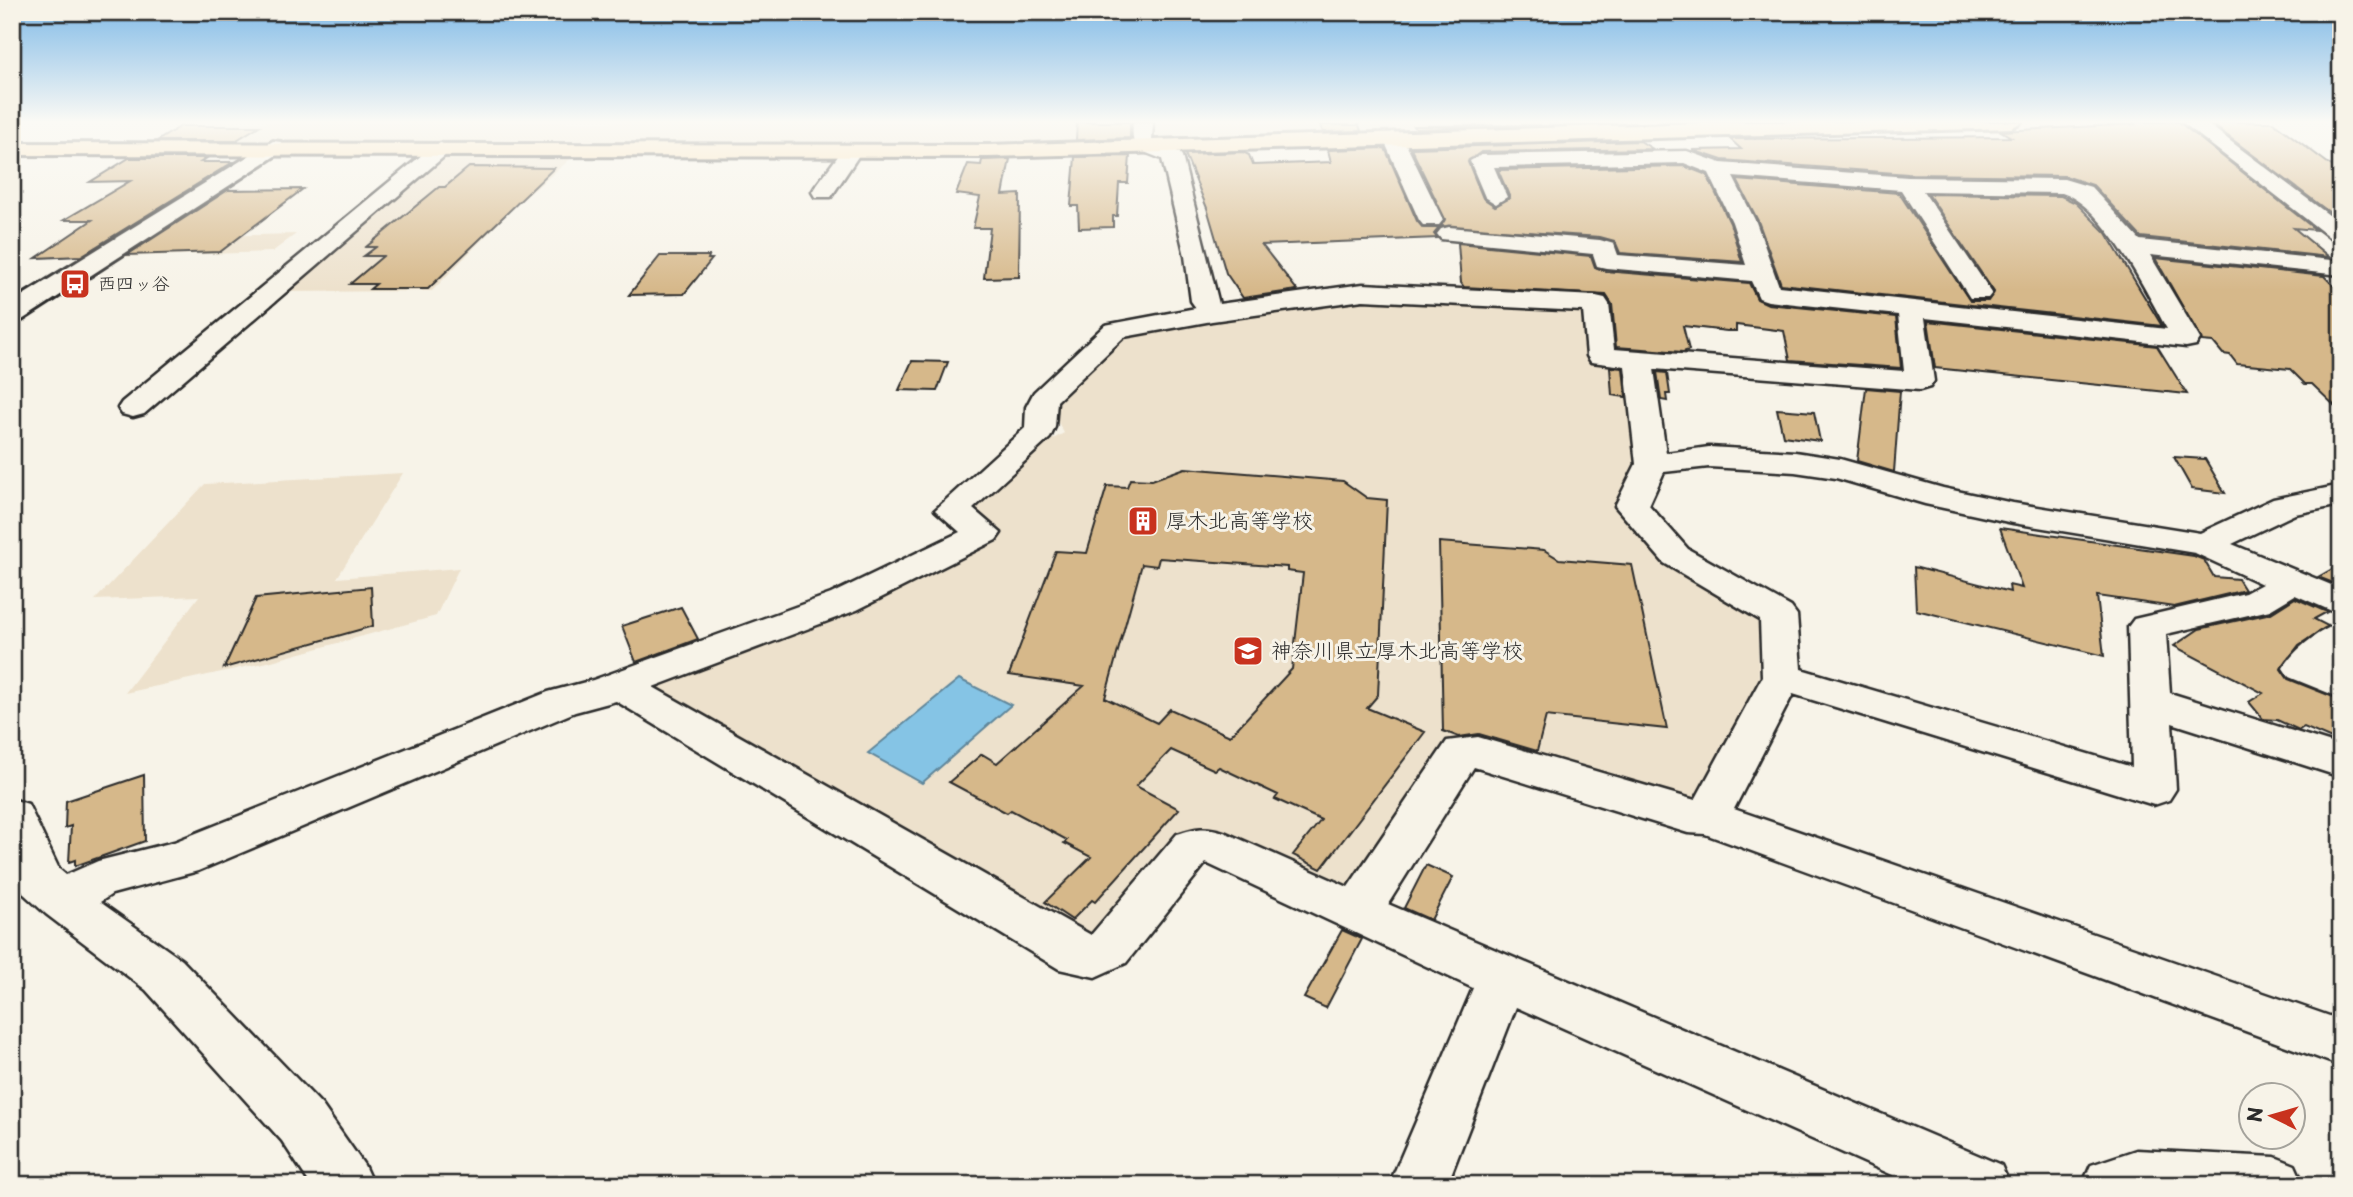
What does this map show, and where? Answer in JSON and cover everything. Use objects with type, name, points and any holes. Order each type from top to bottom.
[{"type":"street","points":[[12,314],[225,178]]},
{"type":"street","points":[[133,408],[407,178]]},
{"type":"street","points":[[823,192],[833,178]]},
{"type":"street","points":[[1177,178],[1197,256],[1204,300],[1212,313]]},
{"type":"street","points":[[1415,178],[1440,227],[1605,249],[1606,261],[1597,304],[1601,356],[1920,382],[1911,310]]},
{"type":"street","points":[[1488,178],[1496,197]]},
{"type":"street","points":[[1722,178],[1744,222],[1768,293],[2186,339],[2133,246],[2083,192],[2004,183],[1987,186],[1908,184],[1830,178]]},
{"type":"street","points":[[2266,178],[2341,235]]},
{"type":"street","points":[[1908,184],[1979,293]]},
{"type":"street","points":[[2133,246],[2341,268]]},
{"type":"street","points":[[1606,261],[1760,274]]},
{"type":"street","points":[[63,901],[98,879],[182,858],[562,702],[604,691],[844,602],[984,533],[952,510],[1039,431],[1042,423],[1039,407],[1044,398],[1115,331],[1212,313],[1363,292],[1597,304]]},
{"type":"street","points":[[1638,359],[1651,464],[1632,506],[1676,556],[1779,615],[1782,677],[1707,817]]},
{"type":"street","points":[[1651,464],[1709,457],[1795,462],[1840,469],[1937,497],[2014,513],[2204,544],[2290,583],[2302,584],[2341,604]]},
{"type":"street","points":[[2204,544],[2285,506],[2341,495]]},
{"type":"street","points":[[1782,677],[2154,789],[2147,627],[2257,602],[2290,583]]},
{"type":"street","points":[[2341,635],[2295,671],[2341,685]]},
{"type":"street","points":[[633,679],[630,692],[1077,954],[1095,956],[1109,949],[1193,846],[1208,844],[1502,978],[1980,1185]]},
{"type":"street","points":[[2152,702],[2341,762]]},
{"type":"street","points":[[1357,913],[1462,752],[1478,752],[1688,816],[1707,817],[2341,1043]]},
{"type":"street","points":[[12,816],[41,881],[63,901],[164,975],[302,1123],[344,1185]]},
{"type":"street","points":[[1418,1185],[1502,978]]},
{"type":"street","points":[[2112,1185],[2136,1178],[2276,1185]]},
{"type":"shaded area","points":[[413,178],[548,178],[516,205],[432,291],[276,292]]},
{"type":"shaded area","points":[[296,234],[272,252],[115,257],[143,238]]},
{"type":"shaded area","name":"神奈川県立厚木北高等学校","points":[[1410,298],[1576,306],[1585,312],[1589,360],[1632,370],[1640,463],[1616,507],[1661,559],[1758,616],[1759,688],[1697,796],[1681,801],[1455,739],[1354,890],[1336,891],[1191,828],[1098,938],[1076,938],[647,687],[853,607],[1002,530],[970,509],[1028,453],[1064,433],[1056,419],[1055,405],[1118,340],[1151,327],[1323,301]]},
{"type":"shaded area","points":[[403,473],[337,578],[459,568],[436,616],[268,662],[125,693],[199,596],[95,600],[205,484]]},
{"type":"water","points":[[959,679],[1011,705],[922,783],[868,753]]},
{"type":"building","points":[[97,178],[207,178],[81,256],[36,258],[92,220],[64,220],[130,181],[90,182]]},
{"type":"building","points":[[456,178],[544,178],[428,289],[370,289],[376,284],[350,284],[383,256],[364,256],[376,247],[366,247],[439,187],[445,187]]},
{"type":"building","points":[[962,178],[1006,178],[1003,195],[1020,194],[1019,277],[984,278],[990,228],[973,228],[980,197],[956,194]]},
{"type":"building","points":[[1073,178],[1128,178],[1128,183],[1119,183],[1117,216],[1113,216],[1113,227],[1079,228],[1078,206],[1071,206]]},
{"type":"building","points":[[1195,178],[1398,178],[1417,221],[1423,228],[1439,228],[1434,234],[1437,238],[1262,245],[1297,290],[1243,298],[1226,273],[1207,208]]},
{"type":"building","points":[[1425,178],[1475,178],[1483,198],[1495,206],[1510,198],[1501,178],[1708,178],[1730,223],[1742,262],[1620,253],[1615,241],[1600,237],[1441,226],[1445,219]]},
{"type":"building","points":[[2071,178],[2250,178],[2316,230],[2294,228],[2329,257],[2141,237],[2093,185]]},
{"type":"building","points":[[2283,178],[2341,178],[2341,221]]},
{"type":"building","points":[[1737,180],[1899,193],[1970,301],[1988,301],[1994,292],[1928,194],[2061,196],[2076,203],[2106,233],[2162,326],[1781,284],[1758,221]]},
{"type":"building","points":[[303,189],[220,252],[127,255],[228,190]]},
{"type":"building","points":[[1458,243],[1591,256],[1595,267],[1605,271],[1749,283],[1757,299],[1768,304],[1896,317],[1901,368],[1790,360],[1784,331],[1736,325],[1736,331],[1683,326],[1689,350],[1683,352],[1616,347],[1612,304],[1606,295],[1464,287],[1461,283]]},
{"type":"building","points":[[660,256],[709,256],[708,259],[712,259],[684,294],[629,295]]},
{"type":"building","points":[[2155,258],[2324,276],[2341,293],[2341,412],[2312,384],[2305,384],[2290,369],[2237,364],[2213,342],[2202,341]]},
{"type":"building","points":[[1928,321],[2157,346],[2187,394],[1935,368]]},
{"type":"building","points":[[912,361],[948,362],[937,391],[899,390]]},
{"type":"building","points":[[1610,367],[1623,368],[1626,397],[1612,395]]},
{"type":"building","points":[[1657,372],[1667,373],[1670,394],[1666,394],[1667,401],[1661,400]]},
{"type":"building","points":[[1866,388],[1900,391],[1894,472],[1857,461]]},
{"type":"building","points":[[1777,409],[1814,412],[1820,441],[1783,436]]},
{"type":"building","points":[[2174,457],[2205,459],[2225,493],[2192,489]]},
{"type":"building","points":[[1185,468],[1343,481],[1367,498],[1387,500],[1378,695],[1367,708],[1425,732],[1321,869],[1293,855],[1321,820],[1275,799],[1278,795],[1219,767],[1215,770],[1171,750],[1136,786],[1179,809],[1095,902],[1092,900],[1072,920],[1045,902],[1091,857],[1064,843],[1067,840],[1011,810],[1007,813],[949,782],[982,754],[997,763],[1084,686],[1009,675],[1056,551],[1087,553],[1107,486],[1127,487],[1130,479],[1152,480]],"holes":[[[1159,558],[1287,567],[1287,571],[1303,573],[1292,669],[1230,736],[1170,709],[1157,723],[1105,698],[1142,564],[1157,566]]]},
{"type":"building","points":[[2000,528],[2194,556],[2204,560],[2214,577],[2238,579],[2245,590],[2174,607],[2097,596],[2104,656],[1916,610],[1914,567],[2010,592],[2009,585],[2022,588]]},
{"type":"building","points":[[1439,542],[1544,550],[1559,559],[1632,565],[1667,729],[1546,716],[1537,751],[1479,734],[1459,737],[1443,731]]},
{"type":"building","points":[[2341,564],[2341,586],[2318,577]]},
{"type":"building","points":[[371,587],[373,626],[224,668],[256,598]]},
{"type":"building","points":[[2295,598],[2327,612],[2314,619],[2328,626],[2299,645],[2281,669],[2288,679],[2341,700],[2341,743],[2304,727],[2299,730],[2277,720],[2263,719],[2249,702],[2263,693],[2174,646],[2199,629],[2271,613]]},
{"type":"building","points":[[681,607],[698,639],[636,662],[622,626]]},
{"type":"building","points":[[144,775],[145,841],[75,866],[75,860],[69,862],[71,826],[65,828],[66,801]]},
{"type":"building","points":[[1426,865],[1453,877],[1431,920],[1404,908]]},
{"type":"building","points":[[1342,930],[1362,939],[1326,1008],[1304,998]]},
{"type":"place","name":"西四ッ谷","points":[[75,284]]},
{"type":"place","name":"厚木北高等学校","points":[[1143,521]]},
{"type":"place","name":"神奈川県立厚木北高等学校","points":[[1248,651]]}]
